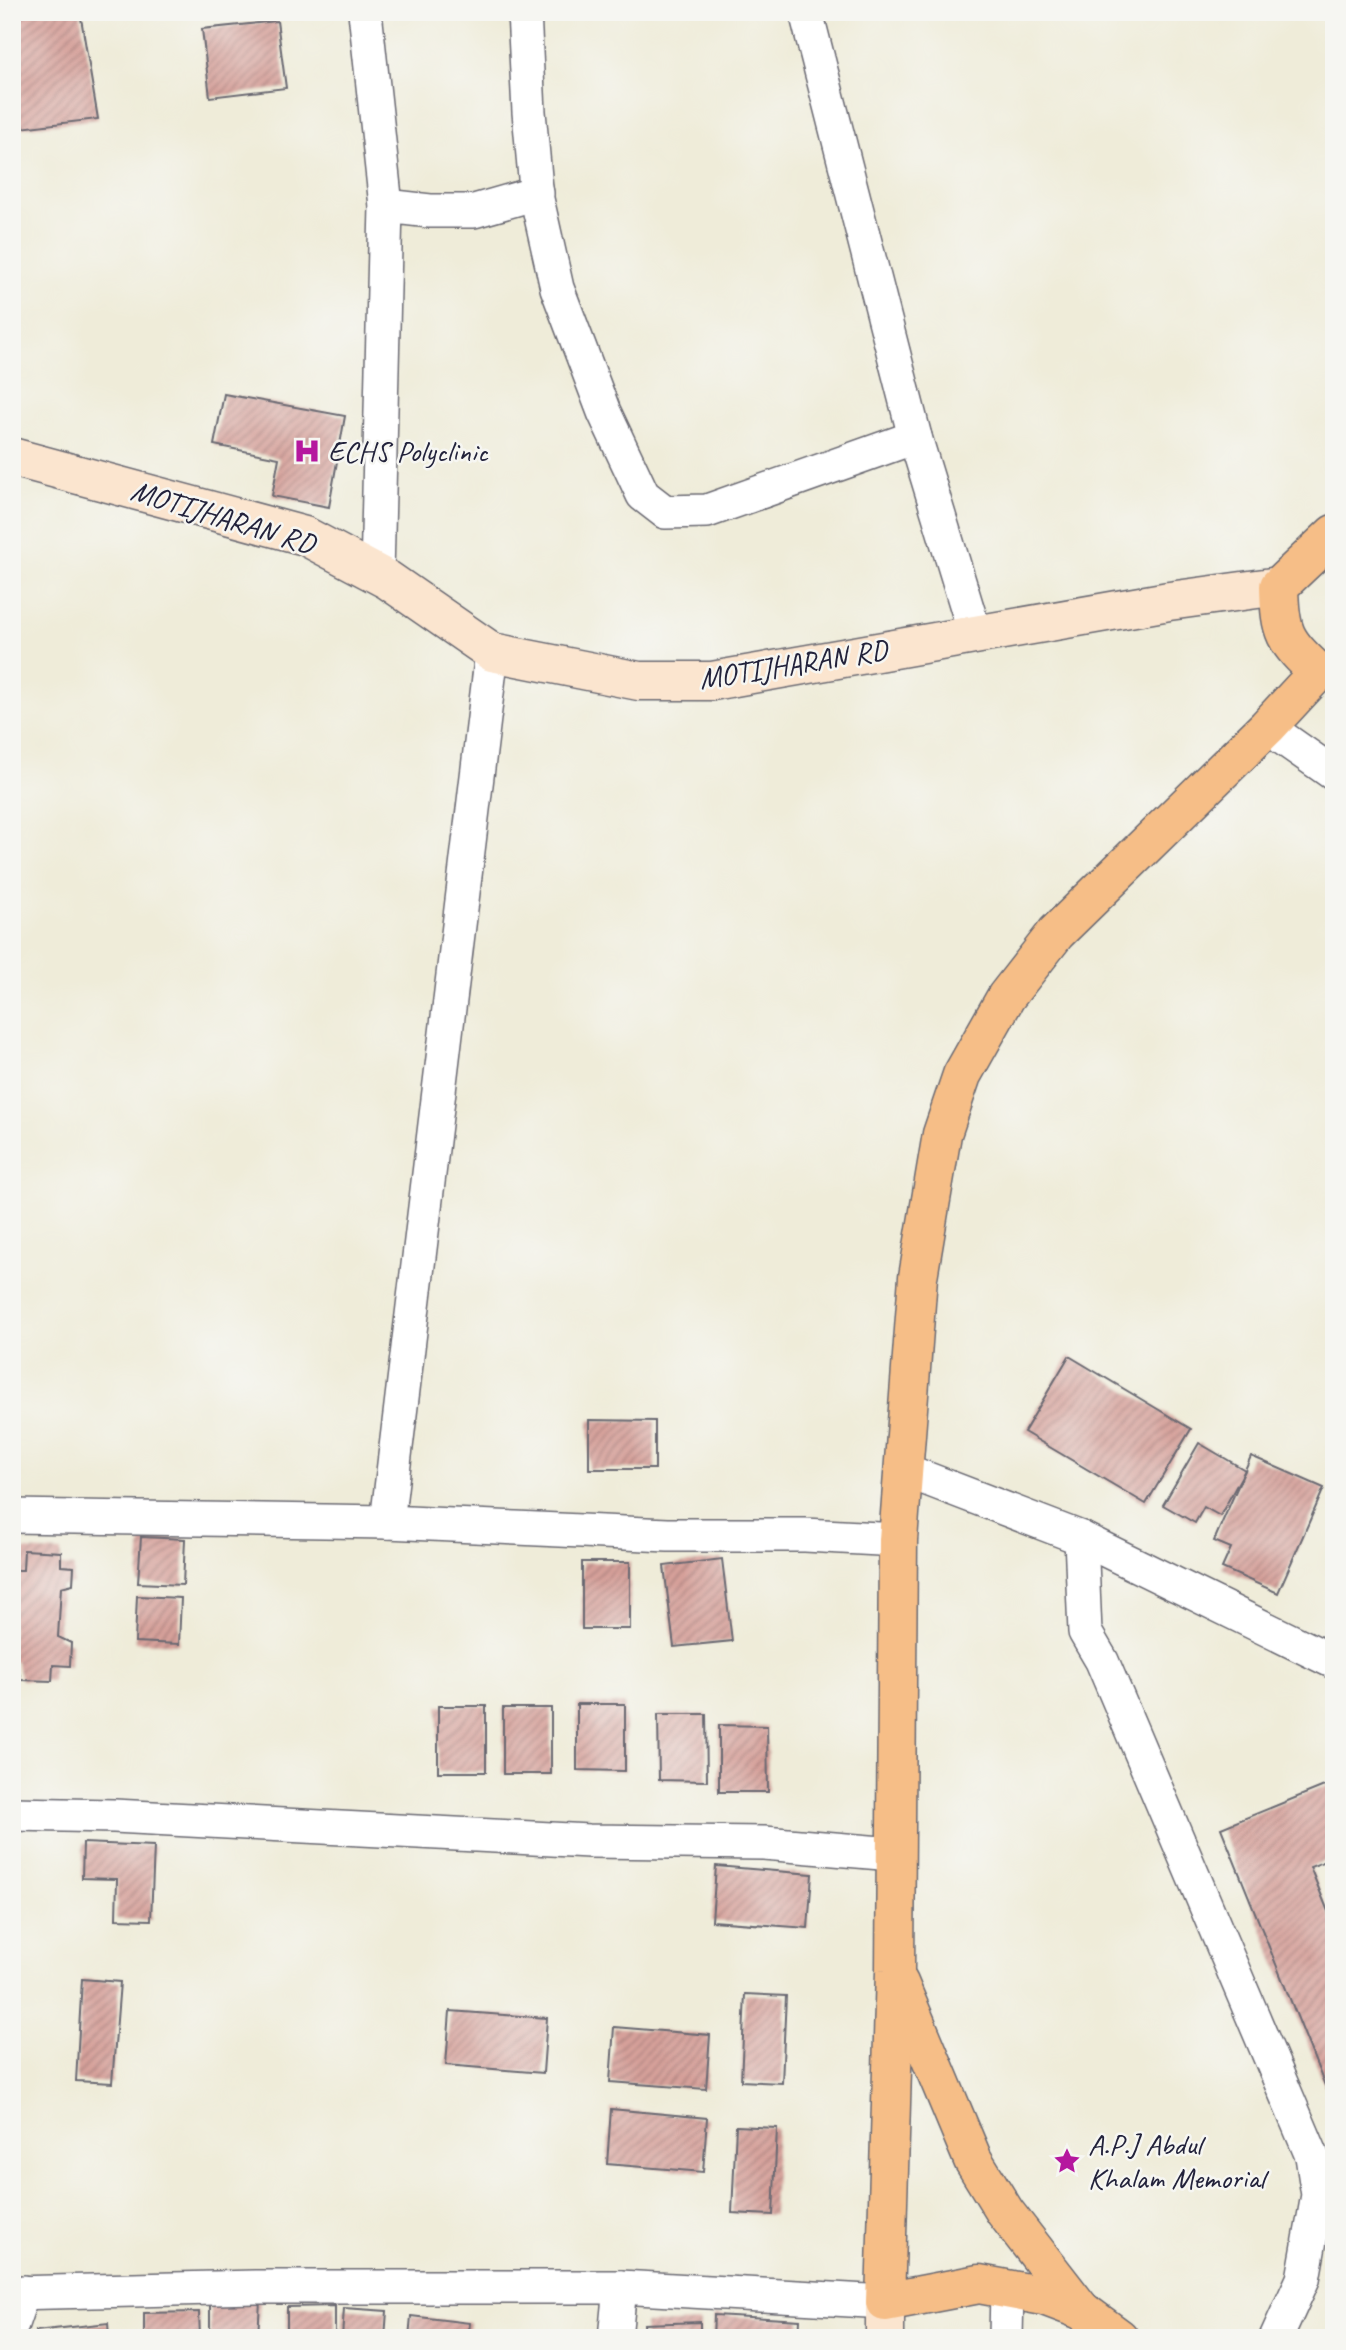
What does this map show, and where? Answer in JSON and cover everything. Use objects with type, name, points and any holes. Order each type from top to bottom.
[{"type":"main road","name":"MOTIJHARAN RD","points":[[12,457],[304,536],[377,574],[492,652],[639,681],[712,681],[975,634],[1279,586]]},
{"type":"main road","points":[[1119,2338],[1081,2310],[1044,2296],[979,2284],[885,2320],[895,1971],[893,1854],[898,1540],[918,1277],[942,1134],[962,1075],[1006,997],[1056,933],[1326,672],[1289,644],[1280,618],[1279,586],[1334,534]]},
{"type":"main road","points":[[895,1971],[973,2160],[1005,2212],[1081,2310]]},
{"type":"street","points":[[365,12],[386,206],[377,574]]},
{"type":"street","points":[[524,12],[537,193],[557,288],[604,412],[643,495],[665,512],[707,511],[915,438]]},
{"type":"street","points":[[806,12],[915,438],[975,634]]},
{"type":"street","points":[[386,206],[430,211],[474,211],[537,193]]},
{"type":"street","points":[[387,1522],[492,652]]},
{"type":"street","points":[[1267,727],[1334,774]]},
{"type":"street","points":[[904,1470],[1081,1538],[1334,1662]]},
{"type":"street","points":[[12,1516],[387,1522],[668,1535],[805,1535],[898,1540]]},
{"type":"street","points":[[1081,1538],[1085,1632],[1102,1661],[1326,2193],[1303,2279],[1276,2338]]},
{"type":"street","points":[[12,1814],[114,1816],[589,1841],[764,1843],[893,1854]]},
{"type":"street","points":[[12,2324],[18,2293],[255,2287],[620,2287],[885,2320]]},
{"type":"street","points":[[615,2338],[620,2287]]},
{"type":"street","points":[[1006,2338],[1007,2289]]},
{"type":"building","points":[[12,12],[80,12],[98,119],[12,129]]},
{"type":"building","points":[[277,21],[286,88],[210,97],[202,29]]},
{"type":"building","points":[[224,394],[345,416],[329,507],[272,496],[279,458],[214,445]]},
{"type":"building","points":[[1069,1356],[1191,1429],[1146,1504],[1024,1432]]},
{"type":"building","points":[[589,1420],[655,1421],[655,1469],[589,1469]]},
{"type":"building","points":[[1199,1443],[1245,1470],[1220,1516],[1204,1507],[1195,1523],[1163,1505]]},
{"type":"building","points":[[1251,1456],[1324,1488],[1278,1593],[1222,1568],[1231,1548],[1214,1541]]},
{"type":"building","points":[[141,1537],[185,1539],[183,1585],[138,1583]]},
{"type":"building","points":[[24,1550],[61,1552],[61,1566],[74,1567],[73,1584],[61,1587],[58,1637],[71,1643],[70,1666],[53,1665],[52,1681],[21,1680],[16,1662],[12,1662],[12,1570],[23,1570]]},
{"type":"building","points":[[722,1559],[732,1641],[674,1647],[664,1566]]},
{"type":"building","points":[[582,1562],[630,1562],[630,1629],[582,1629]]},
{"type":"building","points":[[137,1596],[181,1598],[179,1644],[135,1642]]},
{"type":"building","points":[[577,1704],[625,1704],[625,1771],[577,1770]]},
{"type":"building","points":[[438,1706],[486,1706],[486,1772],[438,1772]]},
{"type":"building","points":[[503,1708],[551,1708],[551,1774],[503,1774]]},
{"type":"building","points":[[658,1714],[706,1714],[707,1781],[659,1780]]},
{"type":"building","points":[[719,1725],[767,1726],[768,1792],[719,1792]]},
{"type":"building","points":[[1334,1782],[1334,1858],[1310,1867],[1334,1926],[1334,2108],[1221,1828]]},
{"type":"building","points":[[83,1843],[154,1846],[151,1920],[116,1919],[117,1879],[82,1878]]},
{"type":"building","points":[[716,1866],[812,1874],[808,1928],[712,1921]]},
{"type":"building","points":[[82,1979],[120,1982],[112,2083],[76,2081]]},
{"type":"building","points":[[745,1994],[786,1996],[782,2083],[741,2081]]},
{"type":"building","points":[[450,2011],[547,2018],[543,2073],[446,2065]]},
{"type":"building","points":[[614,2027],[710,2035],[706,2089],[610,2082]]},
{"type":"building","points":[[611,2109],[707,2118],[703,2172],[607,2164]]},
{"type":"building","points":[[736,2126],[777,2128],[773,2215],[732,2213]]},
{"type":"building","points":[[260,2300],[258,2338],[210,2338],[210,2301]]},
{"type":"building","points":[[335,2306],[335,2338],[287,2338],[287,2307]]},
{"type":"building","points":[[344,2308],[387,2311],[385,2338],[342,2338]]},
{"type":"building","points":[[199,2312],[200,2338],[144,2338],[144,2313]]},
{"type":"building","points":[[714,2315],[800,2320],[799,2338],[713,2338]]},
{"type":"building","points":[[411,2316],[470,2323],[468,2338],[409,2338]]},
{"type":"building","points":[[700,2322],[700,2338],[645,2338],[644,2324]]},
{"type":"building","points":[[108,2323],[109,2338],[37,2338],[36,2331]]},
{"type":"place","name":"ECHS Polyclinic","points":[[307,451]]},
{"type":"place","name":"A.P.J Abdul Khalam Memorial","points":[[1067,2161]]}]
